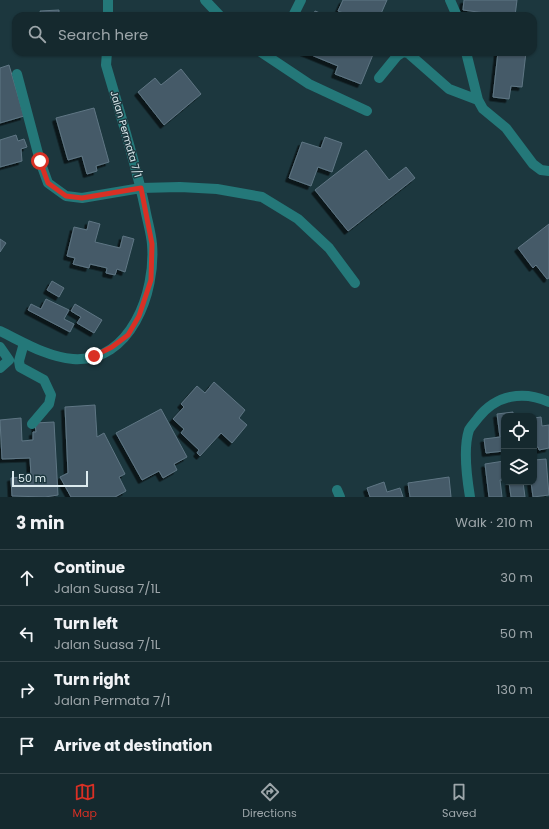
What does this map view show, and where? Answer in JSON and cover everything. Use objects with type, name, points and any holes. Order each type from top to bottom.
[{"type":"street","points":[[108,0],[108,12]]},
{"type":"street","points":[[205,0],[216,12]]},
{"type":"street","points":[[295,12],[301,0]]},
{"type":"street","points":[[450,0],[455,12]]},
{"type":"street","name":"Jalan Permata 7/1","points":[[0,331],[46,353],[73,359],[94,356],[112,347],[128,335],[139,316],[151,280],[152,244],[141,188],[106,65],[107,56]]},
{"type":"street","points":[[273,56],[309,84],[367,111]]},
{"type":"street","points":[[379,78],[397,56]]},
{"type":"street","points":[[411,56],[449,89],[478,100]]},
{"type":"street","points":[[467,56],[478,100],[483,109],[506,128],[533,164],[541,170],[549,171]]},
{"type":"street","points":[[17,74],[40,161],[48,183],[66,196],[82,198],[141,188],[218,190],[262,197],[298,219],[329,248],[355,283]]},
{"type":"street","points":[[24,343],[19,361],[20,367],[44,380],[51,395],[49,404],[32,424]]},
{"type":"street","points":[[0,347],[9,360],[0,368]]},
{"type":"street","points":[[470,497],[466,463],[469,430],[487,407],[514,395],[536,396],[549,402]]},
{"type":"building","points":[[343,0],[387,0],[382,12],[338,11]]},
{"type":"building","points":[[464,0],[517,0],[516,12],[478,12],[463,10]]},
{"type":"building","points":[[59,10],[59,12],[40,12]]},
{"type":"building","points":[[314,56],[372,56],[361,84],[335,74],[338,66]]},
{"type":"building","points":[[498,56],[526,56],[522,87],[511,86],[509,99],[493,97]]},
{"type":"building","points":[[9,65],[24,116],[0,123],[0,68]]},
{"type":"building","points":[[181,69],[201,94],[164,125],[138,92],[155,78],[161,85]]},
{"type":"building","points":[[94,108],[109,162],[96,166],[97,171],[87,174],[82,156],[68,160],[56,118]]},
{"type":"building","points":[[16,135],[18,141],[24,139],[27,147],[21,149],[22,161],[0,167],[0,140]]},
{"type":"building","points":[[325,137],[342,143],[332,172],[318,167],[311,186],[289,178],[302,142],[321,148]]},
{"type":"building","points":[[366,150],[389,180],[406,167],[415,178],[348,231],[315,190]]},
{"type":"building","points":[[89,221],[100,224],[95,242],[120,248],[123,236],[134,239],[125,272],[117,269],[115,275],[106,273],[107,268],[90,264],[89,268],[73,264],[75,258],[67,256],[74,227],[87,230]]},
{"type":"building","points":[[549,224],[549,278],[547,279],[536,265],[533,268],[518,248]]},
{"type":"building","points":[[0,239],[6,243],[0,252]]},
{"type":"building","points":[[52,281],[64,288],[59,297],[47,290]]},
{"type":"building","points":[[46,299],[69,310],[64,319],[74,324],[70,332],[28,310],[31,304],[41,309]]},
{"type":"building","points":[[75,304],[102,320],[94,333],[77,323],[81,317],[71,311]]},
{"type":"building","points":[[214,382],[245,410],[239,418],[247,425],[232,443],[221,433],[200,456],[197,453],[199,450],[181,433],[184,429],[173,419],[184,407],[181,404],[197,386],[205,393]]},
{"type":"building","points":[[95,405],[97,437],[104,433],[125,474],[119,477],[126,491],[115,497],[71,497],[60,477],[68,473],[65,407]]},
{"type":"building","points":[[161,409],[187,457],[174,464],[177,470],[163,478],[159,471],[142,480],[116,433]]},
{"type":"building","points":[[497,414],[501,414],[501,451],[486,453],[484,439],[500,437]]},
{"type":"building","points":[[541,417],[542,426],[549,425],[549,448],[539,450],[537,447],[537,418]]},
{"type":"building","points":[[21,418],[22,441],[33,440],[33,432],[36,432],[35,423],[54,422],[58,495],[45,497],[12,496],[11,478],[31,476],[30,458],[2,459],[0,420]]},
{"type":"building","points":[[546,459],[549,495],[533,497],[531,485],[537,485],[537,460]]},
{"type":"building","points":[[501,461],[500,480],[502,497],[489,497],[485,464]]},
{"type":"building","points":[[449,477],[451,497],[410,497],[408,483]]},
{"type":"building","points":[[384,482],[387,492],[400,488],[403,497],[370,497],[367,488]]},
{"type":"building","points":[[509,485],[523,485],[525,497],[511,497]]},
{"type":"route","points":[[40,161],[48,183],[66,196],[82,198],[141,188],[152,244],[151,280],[139,316],[128,335],[112,347],[94,356]]}]
